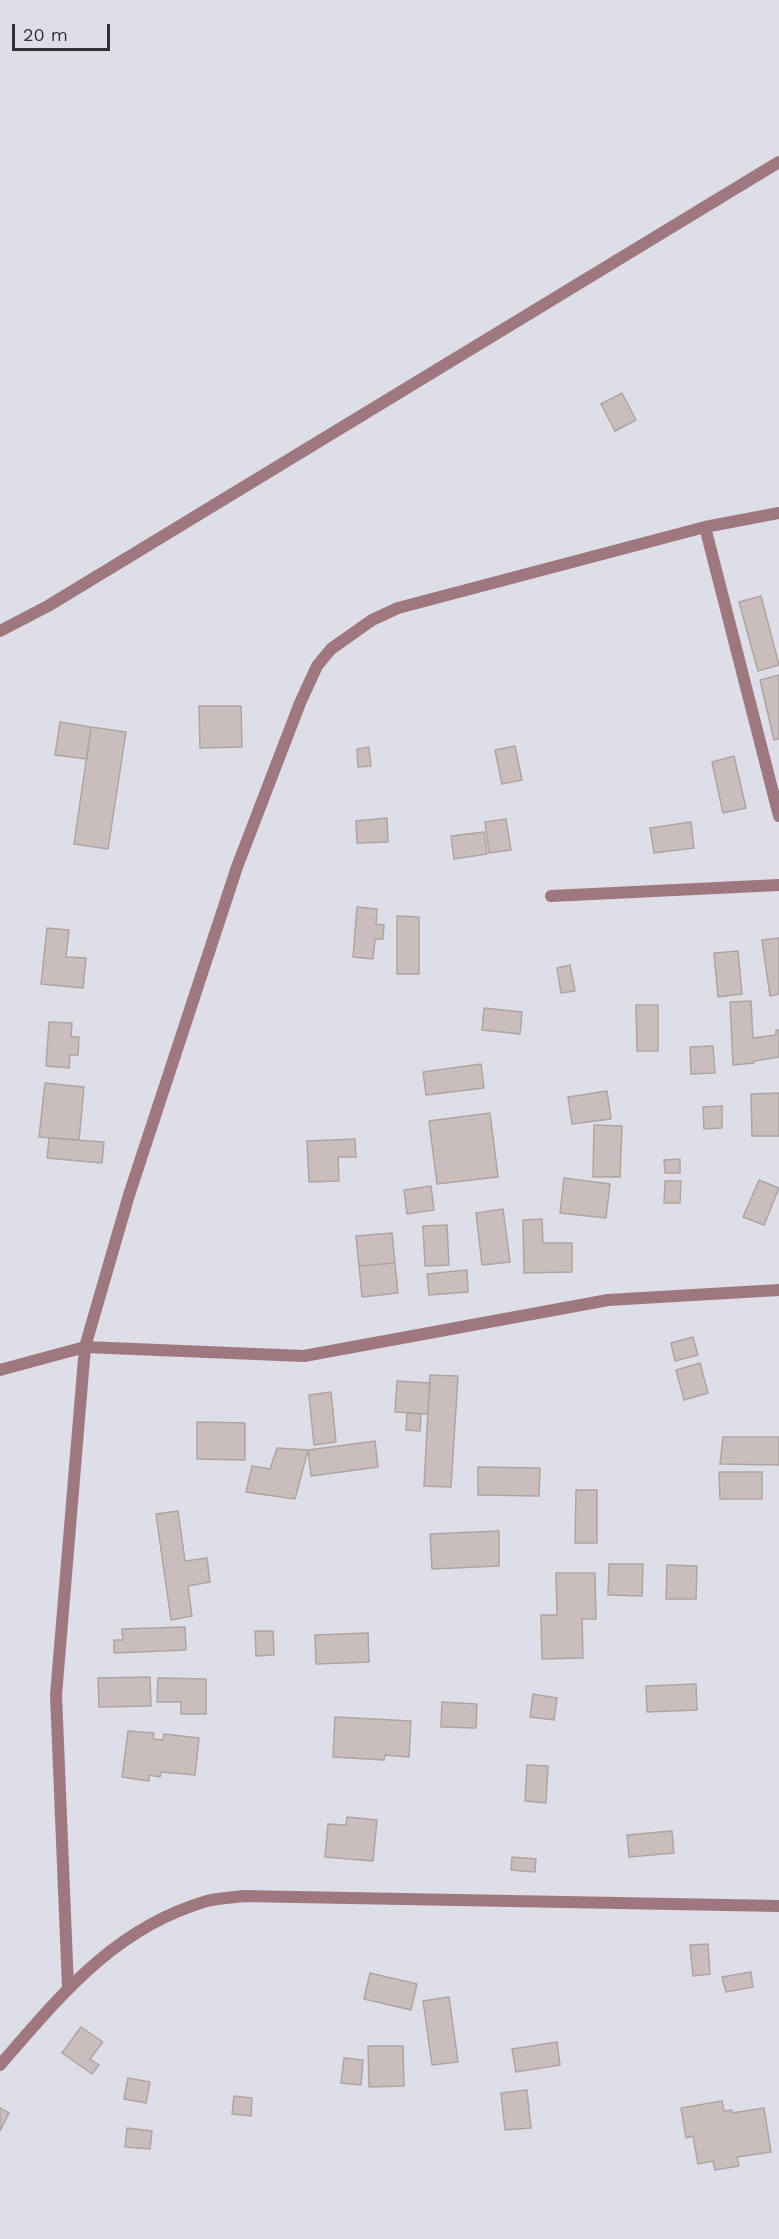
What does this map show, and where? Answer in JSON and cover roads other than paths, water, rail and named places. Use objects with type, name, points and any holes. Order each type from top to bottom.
[{"type":"street","points":[[0,631],[48,606],[779,162]]},
{"type":"street","points":[[68,1987],[56,1695],[85,1347],[129,1195],[237,867],[300,703],[317,666],[331,649],[349,634],[398,608],[705,527],[779,513]]},
{"type":"street","points":[[705,527],[779,816]]},
{"type":"street","points":[[551,896],[779,885]]},
{"type":"street","points":[[0,1370],[85,1347],[304,1356],[608,1300],[779,1290]]},
{"type":"street","points":[[0,2065],[68,1987],[119,1943],[169,1914],[209,1901],[243,1896],[779,1906]]}]
